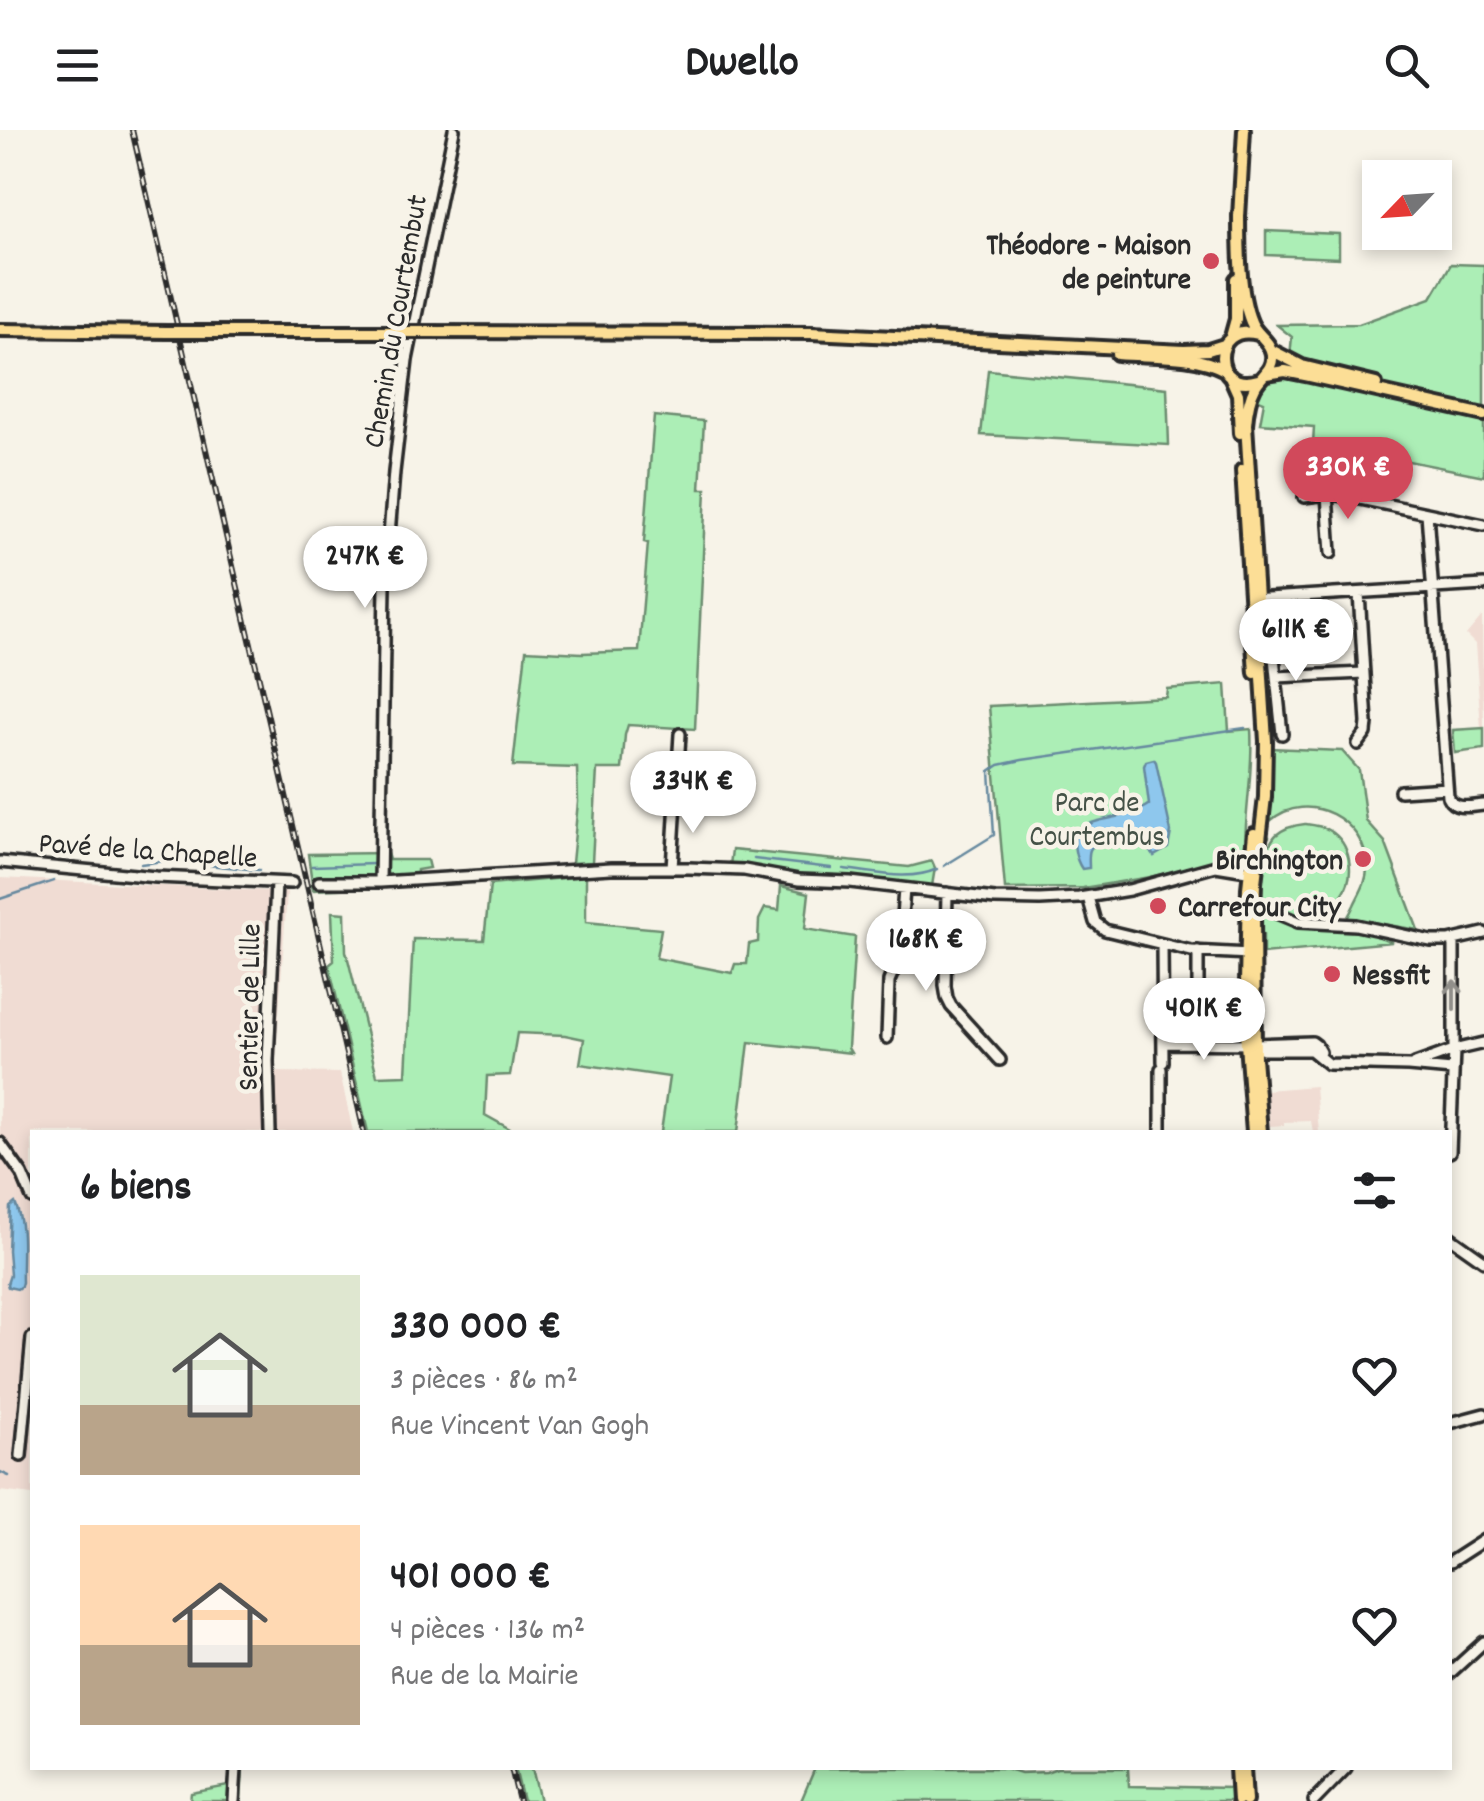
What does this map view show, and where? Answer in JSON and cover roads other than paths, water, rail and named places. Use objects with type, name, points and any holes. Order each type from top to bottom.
[{"type":"main road","points":[[1244,130],[1236,319],[1222,356],[1239,402],[1254,599]]},
{"type":"main road","points":[[1239,215],[1243,286],[1250,318],[1272,350],[1272,364],[1253,390],[1246,424],[1260,757],[1250,954],[1253,1130]]},
{"type":"main road","points":[[0,330],[810,333],[1184,351],[1208,350],[1242,332],[1259,334]]},
{"type":"main road","points":[[1031,344],[1186,358],[1213,364],[1248,383],[1285,371],[1484,415]]},
{"type":"main road","points":[[1272,350],[1308,368],[1394,388],[1468,411]]},
{"type":"main road","points":[[1250,1044],[1261,1130]]},
{"type":"main road","points":[[1236,1770],[1242,1801]]},
{"type":"main road","points":[[1242,1801],[1244,1770]]},
{"type":"street","name":"Chemin du Courtembut","points":[[380,882],[384,599],[393,490],[405,374],[454,130]]},
{"type":"street","points":[[1327,494],[1331,553]]},
{"type":"street","points":[[1304,496],[1327,494],[1362,499],[1484,524]]},
{"type":"street","points":[[1427,513],[1448,797],[1453,805],[1484,805]]},
{"type":"street","points":[[1254,599],[1484,584]]},
{"type":"street","points":[[1358,744],[1368,724],[1359,593]]},
{"type":"street","points":[[1272,638],[1282,734]]},
{"type":"street","points":[[1276,678],[1364,673]]},
{"type":"street","points":[[672,868],[680,734]]},
{"type":"street","points":[[1400,791],[1447,788]]},
{"type":"street","name":"Pavé de la Chapelle","points":[[0,862],[156,877],[292,883]]},
{"type":"street","points":[[319,882],[672,868],[744,870],[798,880],[1006,900],[1054,900],[1145,887],[1216,866],[1253,872]]},
{"type":"street","name":"Sentier de Lille","points":[[270,1130],[268,1061],[276,883]]},
{"type":"street","points":[[887,1038],[889,981],[900,954],[904,888]]},
{"type":"street","points":[[946,893],[947,998],[1000,1060]]},
{"type":"street","points":[[1088,896],[1093,918],[1102,929],[1198,952],[1250,954]]},
{"type":"street","points":[[1251,905],[1298,922],[1356,924],[1431,941],[1484,933]]},
{"type":"street","points":[[1451,1130],[1454,940]]},
{"type":"street","points":[[1162,944],[1162,1130]]},
{"type":"street","points":[[1198,952],[1198,1044]]},
{"type":"street","points":[[1163,1043],[1312,1042],[1318,1047],[1321,1060],[1331,1064],[1452,1070]]},
{"type":"street","points":[[1408,1066],[1484,1043]]},
{"type":"street","points":[[0,1143],[30,1193]]},
{"type":"street","points":[[1452,1238],[1484,1261]]},
{"type":"street","points":[[21,1456],[30,1359]]},
{"type":"street","points":[[1452,1422],[1484,1414]]},
{"type":"street","points":[[1452,1561],[1484,1540]]},
{"type":"street","points":[[1452,1671],[1484,1642]]},
{"type":"street","points":[[234,1801],[236,1770]]},
{"type":"street","points":[[1314,1801],[1344,1770]]},
{"type":"water","points":[[1154,759],[1171,832],[1168,848],[1154,856],[1141,838],[1106,840],[1093,846],[1089,868],[1082,869],[1075,850],[1076,830],[1149,805],[1144,766]]},
{"type":"water","points":[[15,1203],[22,1242],[22,1282],[17,1289],[7,1284],[10,1207]]},
{"type":"waterway","points":[[944,866],[994,835],[990,771],[999,765],[1245,728]]},
{"type":"waterway","points":[[754,859],[831,868]]},
{"type":"waterway","points":[[141,864],[163,861]]},
{"type":"waterway","points":[[167,861],[259,870]]},
{"type":"waterway","points":[[312,866],[374,864]]},
{"type":"waterway","points":[[844,869],[903,876],[937,869]]},
{"type":"waterway","points":[[0,899],[54,881]]},
{"type":"waterway","points":[[0,1472],[9,1476]]},
{"type":"railway","points":[[132,130],[364,1130]]},
{"type":"railway","points":[[511,1770],[519,1801]]},
{"type":"place","name":"Théodore - Maison de peinture","points":[[1211,261]]},
{"type":"place","name":"Birchington","points":[[1363,859]]},
{"type":"place","name":"Carrefour City","points":[[1158,906]]},
{"type":"place","name":"Nessfit","points":[[1332,974]]},
{"type":"park label","name":"Parc de Courtembus","points":[[1097,818]]}]
